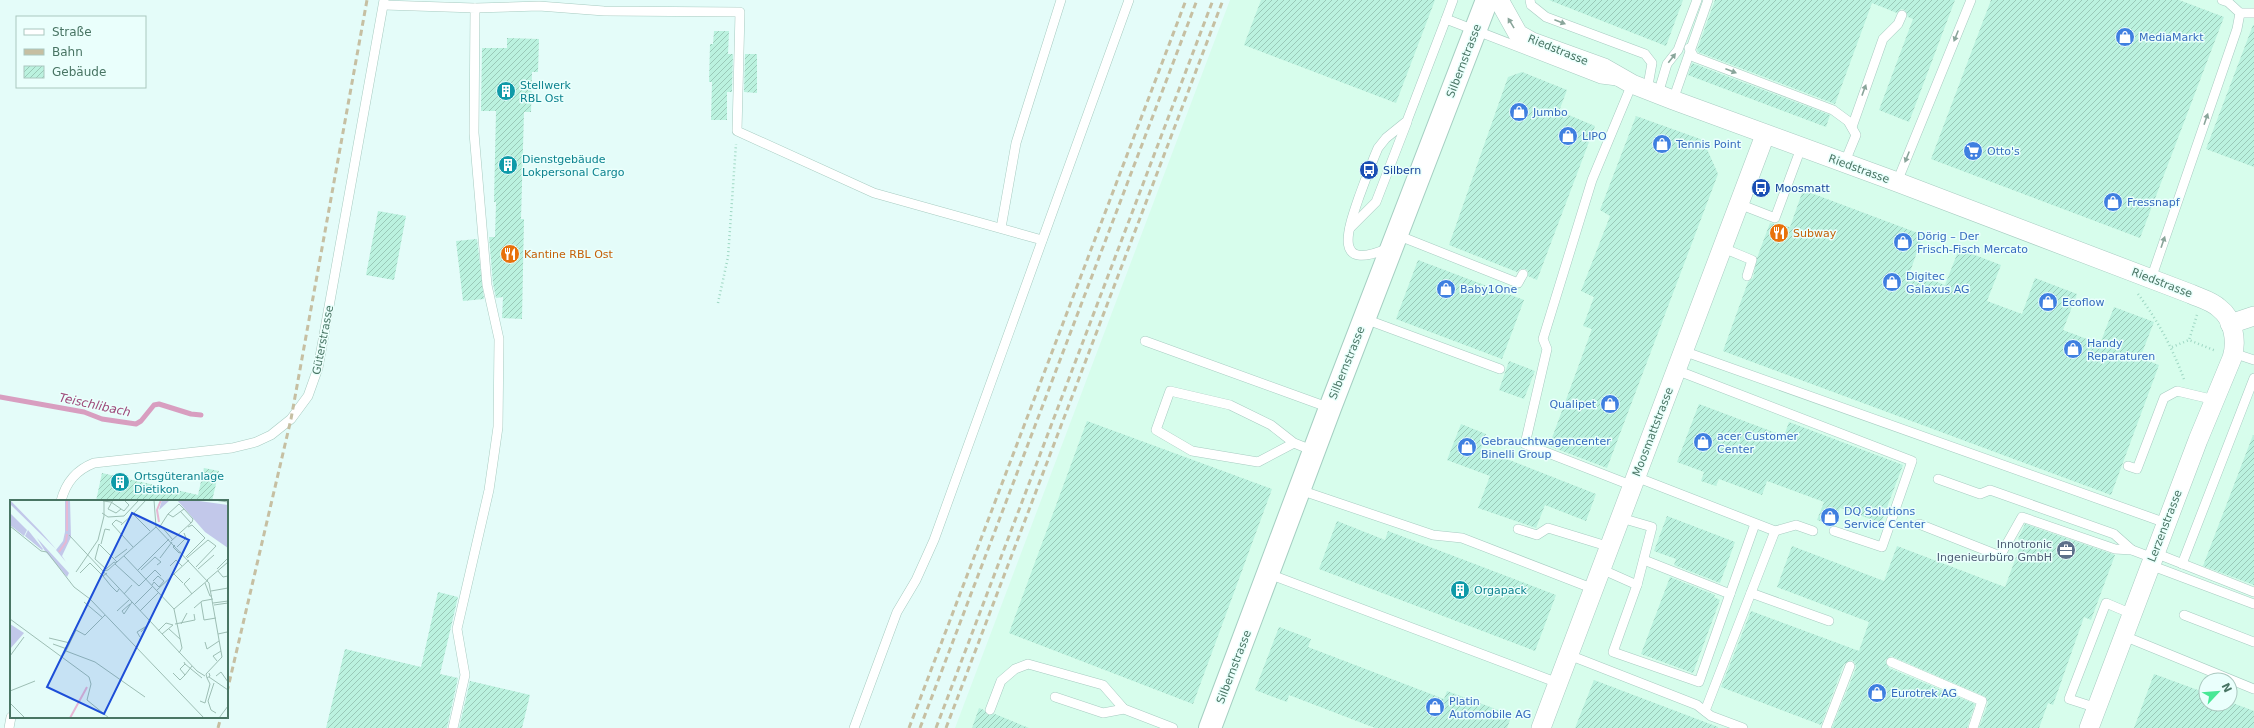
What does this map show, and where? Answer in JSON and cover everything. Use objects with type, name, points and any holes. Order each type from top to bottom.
[{"type":"street","name":"Silbernstrasse","points":[[1210,728],[1300,490],[1304,447],[1330,408],[1476,32],[1487,0]]},
{"type":"street","name":"Riedstrasse","points":[[1499,0],[1518,34],[1532,42],[1604,68],[1652,92],[1765,136],[1897,182],[2144,276],[2220,308],[2230,324]]},
{"type":"street","name":"Moosmattstrasse","points":[[1541,728],[1765,136]]},
{"type":"street","points":[[2230,324],[2254,316]]},
{"type":"street","name":"Lerzenstrasse","points":[[2089,728],[2166,523],[2233,355],[2235,346],[2234,335],[2230,324]]},
{"type":"lane","points":[[1001,228],[1016,143],[1060,0]]},
{"type":"lane","points":[[854,728],[897,612],[916,580],[934,540],[1128,0]]},
{"type":"lane","points":[[1347,231],[1376,202],[1453,0]]},
{"type":"lane","points":[[1530,0],[1531,6],[1546,17],[1645,54],[1652,63],[1652,92]]},
{"type":"lane","points":[[1652,92],[1667,64],[1678,50],[1697,0]]},
{"type":"lane","points":[[1708,0],[1689,48],[1652,92],[1592,180],[1543,339],[1547,349],[1525,444],[1775,531],[1796,525],[1813,531]]},
{"type":"lane","points":[[1897,182],[1970,0]]},
{"type":"lane","points":[[2222,0],[2228,2],[2240,13],[2254,13]]},
{"type":"lane","points":[[384,2],[475,8],[494,4],[539,6],[578,4],[740,12],[737,131],[874,194],[1042,240]]},
{"type":"lane","name":"Güterstrasse","points":[[61,500],[65,488],[75,474],[94,463],[232,448],[256,442],[287,423],[308,396],[318,368],[384,2]]},
{"type":"lane","points":[[453,728],[465,675],[457,629],[489,490],[498,427],[499,339],[487,285],[474,132],[475,8]]},
{"type":"lane","points":[[2144,276],[2237,29],[2240,13]]},
{"type":"lane","points":[[1850,124],[1883,39],[1898,24],[1902,15]]},
{"type":"lane","points":[[1446,19],[1476,32],[1600,78],[1652,92]]},
{"type":"lane","points":[[1689,48],[1694,57],[1833,110],[1850,124],[1856,136],[1844,164]]},
{"type":"lane","points":[[1830,118],[1850,124]]},
{"type":"lane","points":[[1407,121],[1386,138],[1378,148],[1347,231],[1349,247],[1359,255],[1373,255],[1395,241],[1518,283],[1523,274]]},
{"type":"lane","points":[[1739,204],[1775,218],[1801,148]]},
{"type":"lane","points":[[1723,248],[1752,260],[1747,276]]},
{"type":"lane","points":[[1365,319],[1500,369]]},
{"type":"lane","points":[[1145,341],[1330,408]]},
{"type":"lane","points":[[1683,351],[2166,523]]},
{"type":"lane","points":[[2233,355],[2254,360]]},
{"type":"lane","points":[[1676,370],[1912,461],[1882,547],[1834,530]]},
{"type":"lane","points":[[2182,564],[2254,378]]},
{"type":"lane","points":[[1170,391],[1230,405],[1271,425],[1304,447],[1258,462],[1192,451],[1156,430],[1170,391]]},
{"type":"lane","points":[[2128,466],[2137,469],[2164,398],[2177,391],[2214,400]]},
{"type":"lane","points":[[1938,479],[1980,494],[1990,490],[2114,534],[2132,550],[2254,604]]},
{"type":"lane","points":[[1300,490],[1433,535],[1462,538],[1594,589]]},
{"type":"lane","points":[[1919,524],[2000,556],[2022,517],[2115,549],[2132,550]]},
{"type":"lane","points":[[1620,518],[1652,527],[1638,585],[1613,652],[1699,682],[1755,524]]},
{"type":"lane","points":[[1518,529],[1537,534],[1548,528],[1610,547]]},
{"type":"lane","points":[[1705,711],[1775,531]]},
{"type":"lane","points":[[2153,559],[2182,564],[2254,592]]},
{"type":"lane","points":[[1644,560],[1730,594]]},
{"type":"lane","points":[[1601,569],[1638,585]]},
{"type":"lane","points":[[1269,574],[1558,683]]},
{"type":"lane","points":[[1751,593],[1829,621]]},
{"type":"lane","points":[[2097,708],[2069,699],[2106,603],[2132,614]]},
{"type":"lane","points":[[2184,615],[2254,642]]},
{"type":"lane","points":[[2124,636],[2254,689]]},
{"type":"lane","points":[[1569,655],[1697,705],[1711,716],[1743,728]]},
{"type":"lane","points":[[1891,662],[1982,701],[1973,728]]},
{"type":"lane","points":[[990,710],[1001,681],[1015,669],[1028,664],[1103,685],[1124,709],[1173,728]]},
{"type":"lane","points":[[1826,728],[1850,666]]},
{"type":"lane","points":[[1055,698],[1103,713],[1124,709]]},
{"type":"lane","points":[[9,728],[11,718]]},
{"type":"path","points":[[718,303],[728,257],[737,131]]},
{"type":"path","points":[[2144,276],[2134,287],[2156,319],[2172,347],[2188,393]]},
{"type":"path","points":[[2189,340],[2203,300]]},
{"type":"path","points":[[2172,347],[2189,340],[2233,355]]},
{"type":"shaded area","points":[[1230,0],[2254,0],[2254,728],[955,728]]},
{"type":"building","points":[[1261,0],[1435,0],[1396,103],[1244,45]]},
{"type":"building","points":[[1549,0],[1683,0],[1666,46]]},
{"type":"building","points":[[1715,0],[1955,0],[1909,122],[1879,110],[1913,19],[1908,17],[1905,10],[1901,9],[1897,13],[1872,3],[1835,104],[1698,52],[1697,50]]},
{"type":"building","points":[[1991,0],[2179,0],[2224,17],[2140,238],[1931,159]]},
{"type":"building","points":[[2254,25],[2254,167],[2206,149]]},
{"type":"building","points":[[714,31],[729,31],[728,54],[733,54],[732,92],[727,92],[727,120],[711,120],[712,82],[709,82],[710,44],[713,44]]},
{"type":"building","points":[[507,38],[539,39],[538,72],[532,72],[531,112],[524,112],[521,219],[524,219],[522,319],[502,318],[503,297],[496,298],[493,284],[489,237],[495,237],[496,202],[494,202],[496,111],[481,111],[482,48],[507,48]]},
{"type":"building","points":[[745,54],[757,54],[757,93],[744,92]]},
{"type":"building","points":[[1692,63],[1830,115],[1826,127],[1688,75]]},
{"type":"building","points":[[1522,72],[1567,90],[1559,111],[1595,126],[1537,280],[1528,276],[1528,271],[1526,269],[1520,269],[1517,272],[1449,245],[1508,77]]},
{"type":"building","points":[[1636,116],[1703,140],[1718,174],[1607,468],[1549,446],[1592,329],[1583,326],[1594,297],[1581,291],[1610,216],[1600,210]]},
{"type":"building","points":[[1803,190],[1923,235],[1910,272],[1945,285],[1959,249],[2001,265],[1987,301],[2022,314],[2035,278],[2077,294],[2063,330],[2100,344],[2114,307],[2154,322],[2140,358],[2159,365],[2111,495],[1723,351],[1748,282],[1753,278],[1757,258],[1770,223],[1790,227]]},
{"type":"building","points":[[378,211],[406,216],[394,280],[366,275]]},
{"type":"building","points":[[477,239],[484,299],[463,301],[456,241]]},
{"type":"building","points":[[1418,260],[1524,300],[1502,359],[1396,319]]},
{"type":"building","points":[[1509,361],[1535,371],[1524,399],[1499,390]]},
{"type":"building","points":[[1699,404],[1784,436],[1789,422],[1903,465],[1881,523],[1840,508],[1833,525],[1817,520],[1824,502],[1767,481],[1762,495],[1719,479],[1716,486],[1701,481],[1704,472],[1677,462]]},
{"type":"building","points":[[1087,421],[1272,489],[1193,704],[1009,633]]},
{"type":"building","points":[[1461,424],[1486,434],[1481,449],[1596,494],[1586,521],[1545,505],[1536,528],[1478,508],[1490,476],[1447,460]]},
{"type":"building","points":[[2254,435],[2254,585],[2203,566]]},
{"type":"building","name":"Ortsgüteranlage Dietikon","points":[[204,468],[219,471],[212,500],[96,500],[102,473],[198,495]]},
{"type":"building","points":[[1667,516],[1735,542],[1720,583],[1674,565],[1676,559],[1654,551]]},
{"type":"building","name":"Orgapack","points":[[1337,521],[1385,540],[1388,531],[1556,595],[1535,651],[1319,569]]},
{"type":"building","points":[[2025,524],[2115,555],[2091,620],[2084,617],[2053,705],[2048,703],[2039,728],[1979,728],[1988,703],[1986,697],[1891,656],[1885,660],[1889,668],[1975,704],[1967,728],[1832,728],[1856,668],[1855,663],[1852,660],[1844,664],[1821,725],[1721,687],[1751,611],[1859,651],[1869,622],[1777,587],[1792,546],[1884,581],[1897,546],[2005,587],[2022,541],[2018,539]]},
{"type":"building","points":[[1670,577],[1715,595],[1714,597],[1720,600],[1693,673],[1641,654]]},
{"type":"building","points":[[438,592],[458,597],[440,674],[458,678],[447,728],[326,728],[345,649],[421,667]]},
{"type":"building","points":[[1279,627],[1311,639],[1308,647],[1444,699],[1447,691],[1512,715],[1507,728],[1375,728],[1289,695],[1287,702],[1255,690]]},
{"type":"building","points":[[2154,674],[2198,690],[2198,712],[2238,712],[2238,705],[2254,711],[2254,728],[2134,728]]},
{"type":"building","points":[[1594,680],[1718,727],[1718,728],[1575,728]]},
{"type":"building","points":[[470,681],[530,695],[522,728],[459,728]]},
{"type":"building","points":[[979,708],[984,710],[988,715],[995,714],[1029,728],[972,728]]},
{"type":"waterway","name":"Teischlibach","points":[[0,397],[84,412],[102,419],[136,424],[141,421],[154,405],[159,404],[191,414],[201,415]]},
{"type":"railway","points":[[228,688],[291,419],[367,0]]},
{"type":"railway","points":[[909,728],[1186,0]]},
{"type":"railway","points":[[920,728],[1197,0]]},
{"type":"railway","points":[[936,728],[1213,0]]},
{"type":"railway","points":[[946,728],[1223,0]]},
{"type":"railway","points":[[218,728],[221,718]]},
{"type":"place","name":"MediaMarkt","points":[[2125,37]]},
{"type":"place","name":"Stellwerk RBL Ost","points":[[506,91]]},
{"type":"place","name":"Jumbo","points":[[1519,112]]},
{"type":"place","name":"LIPO","points":[[1568,136]]},
{"type":"place","name":"Tennis Point","points":[[1662,144]]},
{"type":"place","name":"Otto's","points":[[1973,151]]},
{"type":"place","name":"Dienstgebäude Lokpersonal Cargo","points":[[508,165]]},
{"type":"place","name":"Silbern","points":[[1369,170]]},
{"type":"place","name":"Moosmatt","points":[[1761,188]]},
{"type":"place","name":"Fressnapf","points":[[2113,202]]},
{"type":"place","name":"Subway","points":[[1779,233]]},
{"type":"place","name":"Dörig – Der Frisch-Fisch Mercato","points":[[1903,242]]},
{"type":"place","name":"Kantine RBL Ost","points":[[510,254]]},
{"type":"place","name":"Digitec Galaxus AG","points":[[1892,282]]},
{"type":"place","name":"Baby1One","points":[[1446,289]]},
{"type":"place","name":"Ecoflow","points":[[2048,302]]},
{"type":"place","name":"Handy Reparaturen","points":[[2073,349]]},
{"type":"place","name":"Qualipet","points":[[1610,404]]},
{"type":"place","name":"acer Customer Center","points":[[1703,442]]},
{"type":"place","name":"Gebrauchtwagencenter Binelli Group","points":[[1467,447]]},
{"type":"place","name":"Ortsgüteranlage Dietikon","points":[[120,482]]},
{"type":"place","name":"DQ Solutions Service Center","points":[[1830,517]]},
{"type":"place","name":"Innotronic Ingenieurbüro GmbH","points":[[2066,550]]},
{"type":"place","name":"Orgapack","points":[[1460,590]]},
{"type":"place","name":"Eurotrek AG","points":[[1877,693]]},
{"type":"place","name":"Platin Automobile AG","points":[[1435,707]]}]
